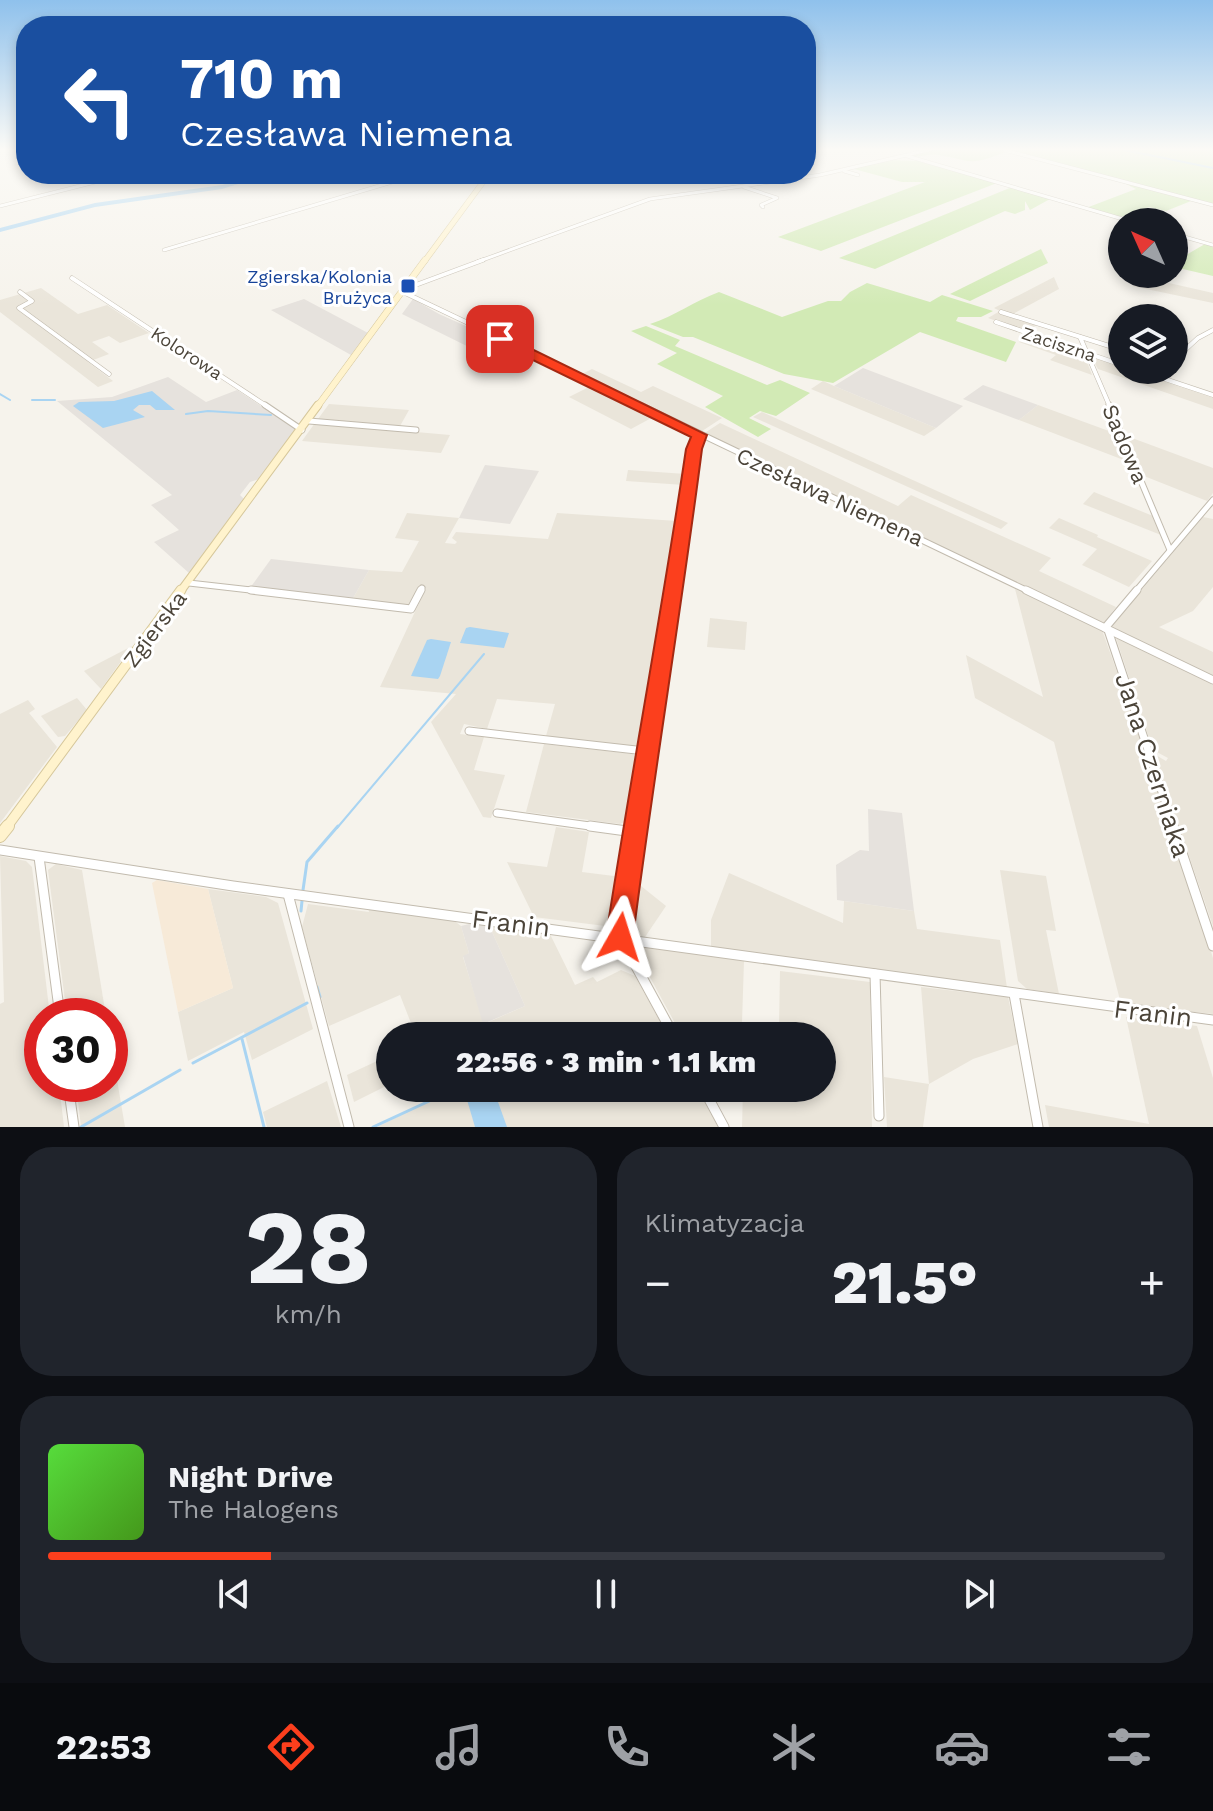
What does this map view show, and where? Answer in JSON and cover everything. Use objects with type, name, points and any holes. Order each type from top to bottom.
[{"type":"main road","name":"Zgierska","points":[[0,836],[470,201]]},
{"type":"street","points":[[0,206],[21,201]]},
{"type":"street","points":[[164,250],[330,201]]},
{"type":"street","points":[[404,291],[646,201]]},
{"type":"street","points":[[763,207],[761,205],[771,201]]},
{"type":"street","points":[[1058,201],[1108,215]]},
{"type":"street","points":[[1188,238],[1213,245]]},
{"type":"street","name":"Kolorowa","points":[[72,278],[302,430]]},
{"type":"street","name":"Czesława Niemena","points":[[404,291],[1213,680]]},
{"type":"street","points":[[20,292],[32,301],[19,308],[109,374]]},
{"type":"street","points":[[1001,312],[1108,346]]},
{"type":"street","name":"Zaciszna","points":[[996,322],[1108,360]]},
{"type":"street","points":[[1188,347],[1213,330]]},
{"type":"street","name":"Sadowa","points":[[1080,337],[1170,550]]},
{"type":"street","points":[[1180,384],[1213,395]]},
{"type":"street","points":[[309,421],[416,430]]},
{"type":"street","points":[[666,1022],[620,937],[645,751],[674,598],[694,449],[699,435]]},
{"type":"street","points":[[1106,629],[1213,500]]},
{"type":"street","points":[[1201,515],[1213,518]]},
{"type":"street","points":[[189,583],[411,609],[422,588]]},
{"type":"street","name":"Jana Czerniaka","points":[[1106,629],[1213,946]]},
{"type":"street","points":[[469,731],[645,751]]},
{"type":"street","points":[[497,813],[634,832]]},
{"type":"street","name":"Franin","points":[[0,850],[288,894],[620,937],[1127,1011],[1213,1020]]},
{"type":"street","points":[[39,857],[58,998]]},
{"type":"street","points":[[288,894],[349,1127]]},
{"type":"street","points":[[875,974],[879,1116]]},
{"type":"street","points":[[1014,994],[1038,1127]]},
{"type":"street","points":[[71,1102],[74,1127]]},
{"type":"street","points":[[711,1102],[724,1127]]},
{"type":"shaded area","points":[[1054,277],[1059,289],[1011,315],[1038,324],[1027,332],[988,318],[1000,311],[994,308]]},
{"type":"shaded area","points":[[1188,287],[1213,293],[1213,303],[1142,288]]},
{"type":"shaded area","points":[[41,288],[78,314],[107,305],[149,333],[120,343],[109,336],[92,342],[109,354],[88,362],[113,381],[98,387],[0,312],[0,300]]},
{"type":"shaded area","points":[[304,299],[368,333],[351,355],[271,310]]},
{"type":"shaded area","points":[[413,299],[506,344],[483,354],[402,314]]},
{"type":"shaded area","points":[[1030,335],[1084,354],[1092,375],[1050,360],[1056,355],[1019,342]]},
{"type":"shaded area","points":[[1091,356],[1108,361],[1108,372],[1098,369]]},
{"type":"shaded area","points":[[863,368],[963,406],[936,428],[834,386]]},
{"type":"shaded area","points":[[592,369],[641,392],[653,386],[722,418],[699,433],[580,375]]},
{"type":"shaded area","points":[[168,377],[206,402],[237,390],[296,429],[259,479],[250,482],[240,495],[244,499],[189,573],[154,542],[179,530],[151,505],[172,495],[57,401],[112,397]]},
{"type":"shaded area","points":[[823,381],[936,428],[924,436],[811,389]]},
{"type":"shaded area","points":[[1141,384],[1177,384],[1213,396],[1213,409]]},
{"type":"shaded area","points":[[593,385],[655,416],[631,429],[569,397]]},
{"type":"shaded area","points":[[983,385],[1038,405],[1019,420],[963,399]]},
{"type":"shaded area","points":[[329,404],[409,410],[400,426],[318,419]]},
{"type":"shaded area","points":[[1038,405],[1117,434],[1129,462],[1019,420]]},
{"type":"shaded area","points":[[762,412],[1008,523],[1001,529],[753,417]]},
{"type":"shaded area","points":[[315,423],[450,435],[441,453],[302,441]]},
{"type":"shaded area","points":[[720,423],[898,506],[911,495],[1051,558],[1039,571],[1116,607],[1104,623],[1099,623],[703,434]]},
{"type":"shaded area","points":[[1124,435],[1213,468],[1213,493],[1207,501],[1139,474],[1136,465],[1141,466]]},
{"type":"shaded area","points":[[485,465],[539,471],[510,524],[459,518]]},
{"type":"shaded area","points":[[628,470],[686,474],[684,485],[626,481]]},
{"type":"shaded area","points":[[1094,492],[1153,516],[1161,535],[1083,504]]},
{"type":"shaded area","points":[[407,513],[459,518],[445,543],[455,544],[457,542],[452,538],[456,532],[548,539],[557,513],[677,521],[641,741],[635,746],[546,736],[555,704],[497,699],[487,729],[464,724],[460,734],[484,737],[474,770],[505,775],[491,818],[483,817],[431,722],[456,694],[380,687],[426,588],[420,587],[409,607],[352,600],[369,570],[402,572],[419,541],[395,538]]},
{"type":"shaded area","points":[[1203,517],[1213,519],[1213,587],[1193,611],[1159,627],[1213,652],[1213,678],[1114,631],[1112,625]]},
{"type":"shaded area","points":[[1059,518],[1152,561],[1129,587],[1082,565],[1097,549],[1049,528]]},
{"type":"shaded area","points":[[271,559],[369,570],[352,600],[250,588]]},
{"type":"shaded area","points":[[1015,589],[1102,630],[1162,798],[1213,958],[1213,1014],[1121,1004],[1054,742],[975,698],[966,655],[1043,697]]},
{"type":"shaded area","points":[[710,618],[747,622],[745,650],[707,647]]},
{"type":"shaded area","points":[[1115,635],[1213,682],[1213,926],[1154,754],[1166,761],[1168,758],[1153,750]]},
{"type":"shaded area","points":[[132,646],[101,689],[84,671]]},
{"type":"shaded area","points":[[77,698],[87,710],[65,736],[58,737],[41,716]]},
{"type":"shaded area","points":[[28,700],[35,709],[29,713],[57,747],[0,823],[0,714]]},
{"type":"shaded area","points":[[544,744],[633,754],[638,760],[629,820],[620,824],[526,812]]},
{"type":"shaded area","points":[[868,809],[902,813],[914,911],[837,900],[836,865],[860,850],[869,851]]},
{"type":"shaded area","points":[[556,827],[589,832],[582,872],[622,877],[614,920],[605,926],[534,917],[507,862],[547,867]]},
{"type":"shaded area","points":[[0,856],[26,861],[32,867],[48,998],[24,998],[24,1102],[61,1102],[64,1127],[0,1127],[0,1004],[4,1002]]},
{"type":"shaded area","points":[[56,864],[82,870],[103,998],[65,998],[48,870]]},
{"type":"shaded area","points":[[1000,870],[1046,876],[1056,931],[1046,930],[1059,994],[1027,989],[1018,981]]},
{"type":"shaded area","points":[[729,873],[843,923],[844,901],[914,911],[917,929],[1000,940],[1007,988],[711,947],[711,920]]},
{"type":"shaded area","points":[[631,878],[666,906],[645,937],[627,934],[623,929]]},
{"type":"shaded area","points":[[157,880],[208,889],[233,988],[178,1012],[152,883]]},
{"type":"shaded area","points":[[208,889],[266,897],[278,903],[313,1029],[252,1060],[244,1032],[188,1061],[178,1012],[233,988]]},
{"type":"shaded area","points":[[308,904],[369,912],[368,907],[452,919],[461,926],[469,953],[463,957],[483,1022],[411,1022],[400,995],[329,1026],[302,927]]},
{"type":"shaded area","points":[[473,923],[489,925],[525,1006],[482,1022],[463,956],[469,953],[461,926]]},
{"type":"shaded area","points":[[489,925],[549,932],[575,985],[593,977],[597,982],[621,970],[635,976],[660,1022],[489,1022],[525,1006]]},
{"type":"shaded area","points":[[637,945],[744,961],[742,1022],[674,1022],[634,948]]},
{"type":"shaded area","points":[[780,971],[870,982],[872,1127],[742,1127],[743,1102],[836,1102],[836,1022],[779,1022]]},
{"type":"shaded area","points":[[921,987],[1008,997],[1018,1044],[973,1059],[929,1084]]},
{"type":"shaded area","points":[[1126,1017],[1197,1026],[1213,1078],[1213,1127],[1049,1127],[1045,1105],[1149,1124]]},
{"type":"shaded area","points":[[376,1062],[376,1091],[354,1102],[347,1075]]},
{"type":"shaded area","points":[[884,1077],[929,1084],[923,1127],[887,1127]]},
{"type":"shaded area","points":[[327,1081],[341,1127],[267,1127],[263,1112]]},
{"type":"shaded area","points":[[78,1102],[121,1102],[125,1127],[81,1127]]},
{"type":"shaded area","points":[[427,1102],[705,1102],[718,1127],[377,1127]]},
{"type":"green space","points":[[875,201],[951,201],[821,251],[778,237]]},
{"type":"green space","points":[[979,201],[1047,201],[1030,210],[1025,201],[1025,210],[1015,214],[1005,211],[875,269],[839,258]]},
{"type":"green space","points":[[1105,201],[1213,201],[1213,204],[1191,201],[1174,208],[1108,208],[1108,214],[1086,208]]},
{"type":"green space","points":[[1205,244],[1213,246],[1213,276],[1188,270],[1188,254]]},
{"type":"green space","points":[[1041,249],[1048,263],[970,301],[950,294]]},
{"type":"green space","points":[[867,283],[930,302],[942,295],[993,311],[981,317],[958,317],[956,321],[1016,342],[1006,362],[920,332],[833,383],[784,374],[693,337],[683,337],[650,324],[719,292],[782,317],[828,301],[841,301]]},
{"type":"green space","points":[[646,326],[680,340],[675,346],[767,385],[780,380],[810,393],[776,416],[760,411],[749,418],[771,429],[758,437],[705,407],[723,396],[657,364],[677,353],[631,331]]},
{"type":"water","points":[[152,391],[175,410],[156,410],[150,405],[139,405],[133,410],[145,417],[103,428],[73,406],[79,402],[114,401]]},
{"type":"water","points":[[466,628],[509,633],[504,648],[460,643]]},
{"type":"water","points":[[427,640],[451,642],[440,676],[438,679],[411,676]]},
{"type":"water","points":[[468,1102],[498,1102],[507,1127],[475,1127]]},
{"type":"waterway","points":[[0,230],[95,205],[126,201]]},
{"type":"waterway","points":[[0,394],[10,400]]},
{"type":"waterway","points":[[32,400],[55,400]]},
{"type":"waterway","points":[[186,414],[208,411],[271,415]]},
{"type":"waterway","points":[[337,828],[484,654]]},
{"type":"waterway","points":[[303,890],[307,862],[338,826]]},
{"type":"waterway","points":[[301,911],[302,901]]},
{"type":"waterway","points":[[317,987],[320,997]]},
{"type":"waterway","points":[[193,1063],[307,1003]]},
{"type":"waterway","points":[[242,1039],[264,1127]]},
{"type":"waterway","points":[[81,1127],[180,1070]]},
{"type":"waterway","points":[[373,1127],[427,1102]]},
{"type":"place","name":"Zgierska/Kolonia Brużyca","points":[[408,286]]},
{"type":"route","points":[[500,339],[699,435],[694,449],[674,598],[645,751],[620,937]]}]
